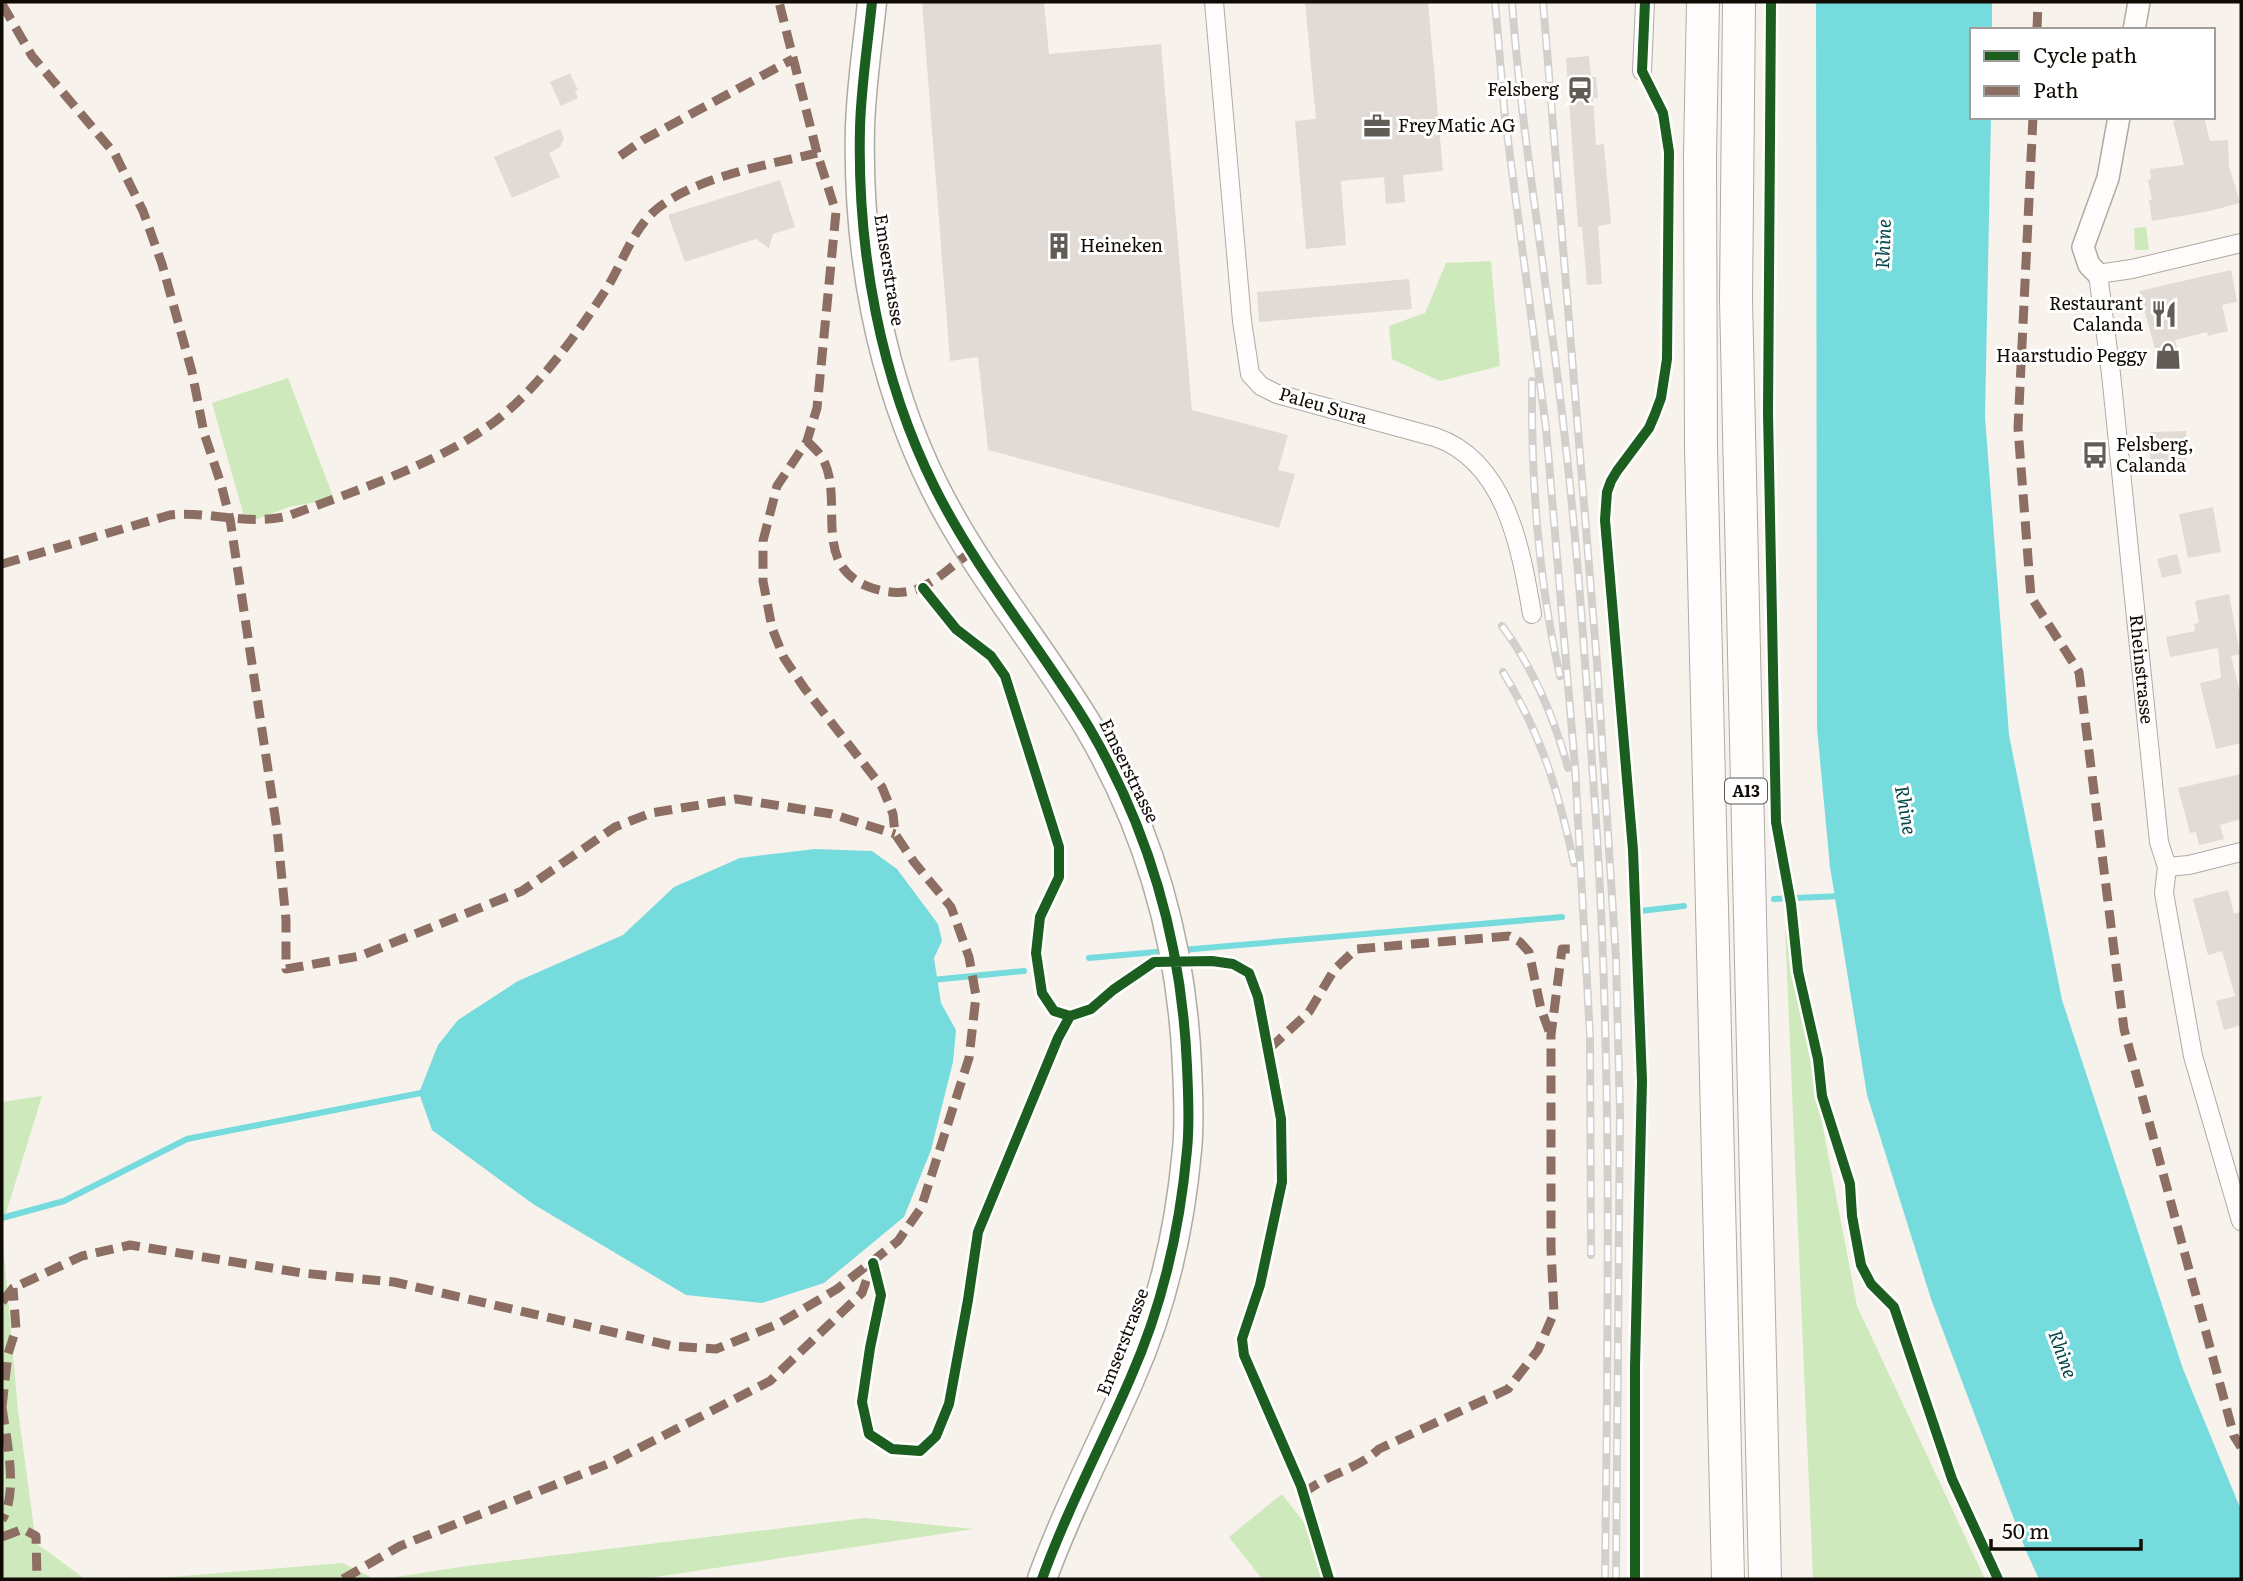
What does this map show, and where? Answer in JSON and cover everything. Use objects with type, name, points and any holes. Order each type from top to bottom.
[{"type":"highway","name":"A13","points":[[1703,2],[1700,168],[1701,448],[1728,1579]]},
{"type":"highway","name":"A13","points":[[1739,2],[1736,312],[1765,1579]]},
{"type":"main road","name":"Emserstrasse","points":[[872,2],[860,126],[863,224],[877,316],[896,387],[914,439],[935,487],[965,541],[992,586],[1061,683],[1111,769],[1142,839],[1161,896],[1173,944],[1185,1020],[1187,1148],[1173,1244],[1148,1332],[1132,1376],[1063,1524],[1042,1579]]},
{"type":"street","name":"Paleu Sura","points":[[1214,2],[1242,321],[1250,374],[1261,386],[1277,394],[1435,437],[1450,442],[1465,452],[1488,479],[1513,527],[1523,562],[1532,614]]},
{"type":"street","points":[[1642,71],[1645,2]]},
{"type":"street","points":[[2134,28],[2139,2]]},
{"type":"street","name":"Rheinstrasse","points":[[2119,119],[2108,178],[2083,247],[2090,265],[2098,274],[2111,374],[2159,842],[2168,867],[2164,893],[2193,1056],[2241,1221]]},
{"type":"street","points":[[2098,274],[2132,269],[2241,243]]},
{"type":"street","points":[[2168,867],[2241,852]]},
{"type":"green space","points":[[2146,227],[2149,250],[2135,250],[2134,228]]},
{"type":"green space","points":[[1491,261],[1500,366],[1440,381],[1392,359],[1389,326],[1425,313],[1446,263]]},
{"type":"green space","points":[[288,378],[334,499],[289,507],[246,523],[212,403]]},
{"type":"green space","points":[[1785,928],[1857,1306],[1985,1579],[1813,1579]]},
{"type":"green space","points":[[42,1096],[2,1226],[2,1102]]},
{"type":"green space","points":[[2,1232],[18,1410],[36,1543],[85,1579],[2,1579]]},
{"type":"green space","points":[[1282,1494],[1312,1533],[1322,1579],[1262,1579],[1229,1537]]},
{"type":"green space","points":[[865,1518],[974,1529],[642,1579],[383,1579],[467,1566]]},
{"type":"green space","points":[[343,1563],[374,1579],[85,1579],[171,1577]]},
{"type":"water","name":"Rhine","points":[[1816,2],[1992,2],[1992,28],[1970,28],[1970,119],[1991,119],[1985,417],[2009,735],[2062,1000],[2183,1369],[2241,1510],[2241,1579],[2039,1579],[1931,1299],[1867,1095],[1830,867],[1817,728]]},
{"type":"water","points":[[815,849],[872,851],[897,869],[938,924],[942,941],[934,958],[941,1003],[956,1030],[953,1062],[931,1150],[904,1217],[824,1283],[762,1303],[686,1295],[533,1204],[432,1130],[419,1093],[438,1045],[458,1020],[518,981],[623,935],[674,887],[740,858]]},
{"type":"building","name":"Heineken","points":[[922,2],[1044,2],[1049,54],[1161,44],[1192,410],[1288,435],[1278,470],[1295,474],[1279,528],[988,450],[978,357],[950,361]]},
{"type":"building","points":[[1305,2],[1428,2],[1443,171],[1403,175],[1405,202],[1386,204],[1384,177],[1341,181],[1346,245],[1306,249],[1295,121],[1316,119]]},
{"type":"building","points":[[1589,56],[1591,77],[1596,77],[1598,98],[1593,98],[1596,145],[1604,144],[1611,224],[1598,226],[1602,284],[1587,285],[1582,227],[1578,227],[1566,58]]},
{"type":"building","points":[[570,73],[578,90],[575,91],[578,98],[561,106],[550,82]]},
{"type":"building","points":[[2204,119],[2210,141],[2228,140],[2229,166],[2240,203],[2152,221],[2148,180],[2151,179],[2150,169],[2184,165],[2173,121]]},
{"type":"building","points":[[560,129],[564,139],[560,147],[549,153],[560,177],[512,198],[494,157]]},
{"type":"building","points":[[780,180],[795,227],[773,234],[769,248],[756,239],[685,262],[668,215]]},
{"type":"building","points":[[2231,270],[2237,302],[2222,305],[2228,331],[2208,336],[2207,332],[2175,340],[2181,366],[2161,371],[2139,291]]},
{"type":"building","points":[[1409,279],[1412,309],[1259,322],[1257,292]]},
{"type":"building","points":[[2186,431],[2186,472],[2164,472],[2164,462],[2150,462],[2150,432]]},
{"type":"building","points":[[2213,507],[2221,552],[2188,558],[2179,514]]},
{"type":"building","points":[[2177,554],[2182,573],[2162,578],[2157,559]]},
{"type":"building","points":[[2229,594],[2240,654],[2231,656],[2241,697],[2241,743],[2216,749],[2200,683],[2221,678],[2218,648],[2170,657],[2166,637],[2195,631],[2194,624],[2199,623],[2195,601]]},
{"type":"building","points":[[2241,774],[2241,819],[2220,825],[2224,839],[2199,845],[2196,832],[2190,833],[2178,788]]},
{"type":"building","points":[[2228,890],[2234,914],[2241,912],[2241,1025],[2224,1030],[2216,1001],[2235,996],[2222,951],[2208,955],[2193,899]]},
{"type":"waterway","points":[[1774,899],[1842,896]]},
{"type":"waterway","points":[[1640,911],[1684,906]]},
{"type":"waterway","points":[[1182,950],[1562,917]]},
{"type":"waterway","points":[[1089,958],[1168,951]]},
{"type":"waterway","points":[[932,980],[1024,971]]},
{"type":"waterway","points":[[2,1218],[64,1201],[187,1139],[426,1092]]},
{"type":"railway","points":[[1495,2],[1505,118],[1546,428],[1575,766],[1590,1036],[1591,1255]]},
{"type":"railway","points":[[1512,2],[1569,479],[1599,877],[1608,1178],[1605,1579]]},
{"type":"railway","points":[[1543,2],[1597,663],[1616,958],[1620,1112],[1616,1579]]},
{"type":"railway","points":[[1532,381],[1537,529],[1546,603],[1560,676]]},
{"type":"railway","points":[[1502,626],[1524,659],[1542,694],[1568,768]]},
{"type":"railway","points":[[1503,672],[1517,696],[1547,764],[1562,811],[1574,863]]},
{"type":"marked path","points":[[2,1302],[13,1288],[82,1256],[130,1245],[302,1273],[394,1282],[673,1346],[716,1349],[778,1324],[837,1289],[898,1241],[921,1208],[969,1058],[976,996],[969,957],[951,907],[895,834],[893,814],[882,787],[784,658],[772,628],[763,581],[763,541],[777,486],[807,441],[817,408],[836,212],[817,153],[779,2]]},
{"type":"marked path","points":[[2037,28],[2038,2]]},
{"type":"marked path","points":[[2,4],[32,56],[115,154],[143,211],[162,264],[192,372],[204,433],[230,519],[277,829],[286,920],[286,969],[360,956],[522,891],[615,827],[651,813],[736,799],[832,814],[895,834]]},
{"type":"marked path","points":[[620,156],[643,140],[793,59]]},
{"type":"marked path","points":[[2033,119],[2018,428],[2031,597],[2079,672],[2124,1029],[2234,1436],[2241,1447]]},
{"type":"marked path","points":[[2,564],[170,515],[258,520],[288,516],[429,460],[481,431],[503,415],[532,387],[584,322],[607,288],[635,235],[658,208],[713,180],[817,153]]},
{"type":"marked path","points":[[807,441],[824,461],[829,477],[835,549],[841,565],[853,578],[872,588],[888,592],[915,590],[937,578],[971,552]]},
{"type":"marked path","points":[[1269,1049],[1309,1012],[1334,970],[1356,949],[1509,936],[1520,942],[1529,952],[1541,1009],[1549,1031]]},
{"type":"marked path","points":[[1303,1494],[1379,1449],[1508,1389],[1538,1350],[1554,1313],[1551,1248],[1551,1035],[1562,949],[1575,949]]},
{"type":"marked path","points":[[343,1579],[400,1546],[610,1463],[770,1381],[862,1293],[871,1267]]},
{"type":"marked path","points":[[2,1407],[8,1354],[16,1329],[13,1288]]},
{"type":"marked path","points":[[2,1407],[11,1480],[10,1495],[2,1520]]},
{"type":"marked path","points":[[2,1537],[23,1529],[36,1536],[37,1579]]},
{"type":"cycle path","points":[[872,2],[863,80],[860,174],[868,267],[886,358],[916,446],[952,520],[1090,729],[1130,808],[1146,850],[1170,934],[1184,1022],[1188,1140],[1180,1209],[1168,1267],[1141,1352],[1042,1579]]},
{"type":"cycle path","points":[[1635,1579],[1635,1367],[1642,1081],[1633,850],[1605,520],[1607,492],[1611,481],[1649,428],[1655,414],[1661,398],[1667,359],[1669,152],[1663,113],[1642,71],[1645,2]]},
{"type":"cycle path","points":[[1771,2],[1768,413],[1776,822],[1791,904],[1798,971],[1818,1059],[1822,1096],[1850,1184],[1852,1216],[1861,1265],[1871,1284],[1894,1307],[1952,1479],[1998,1579]]},
{"type":"cycle path","points":[[923,588],[956,629],[991,656],[1005,676],[1059,847],[1059,877],[1040,917],[1036,953],[1042,993],[1054,1011],[1070,1016],[1091,1009],[1154,962],[1212,961],[1233,964],[1249,973],[1258,997],[1281,1119],[1282,1182],[1260,1285],[1242,1339],[1244,1355],[1301,1486],[1329,1579]]},
{"type":"cycle path","points":[[873,1263],[881,1295],[862,1402],[869,1434],[892,1449],[920,1451],[936,1436],[949,1404],[978,1232],[1058,1038],[1070,1016]]},
{"type":"place","name":"Felsberg","points":[[1580,90]]},
{"type":"place","name":"FreyMatic AG","points":[[1377,126]]},
{"type":"place","name":"Heineken","points":[[1059,246]]},
{"type":"place","name":"Restaurant Calanda","points":[[2164,314]]},
{"type":"place","name":"Haarstudio Peggy","points":[[2168,356]]},
{"type":"place","name":"Felsberg, Calanda","points":[[2095,455]]}]
